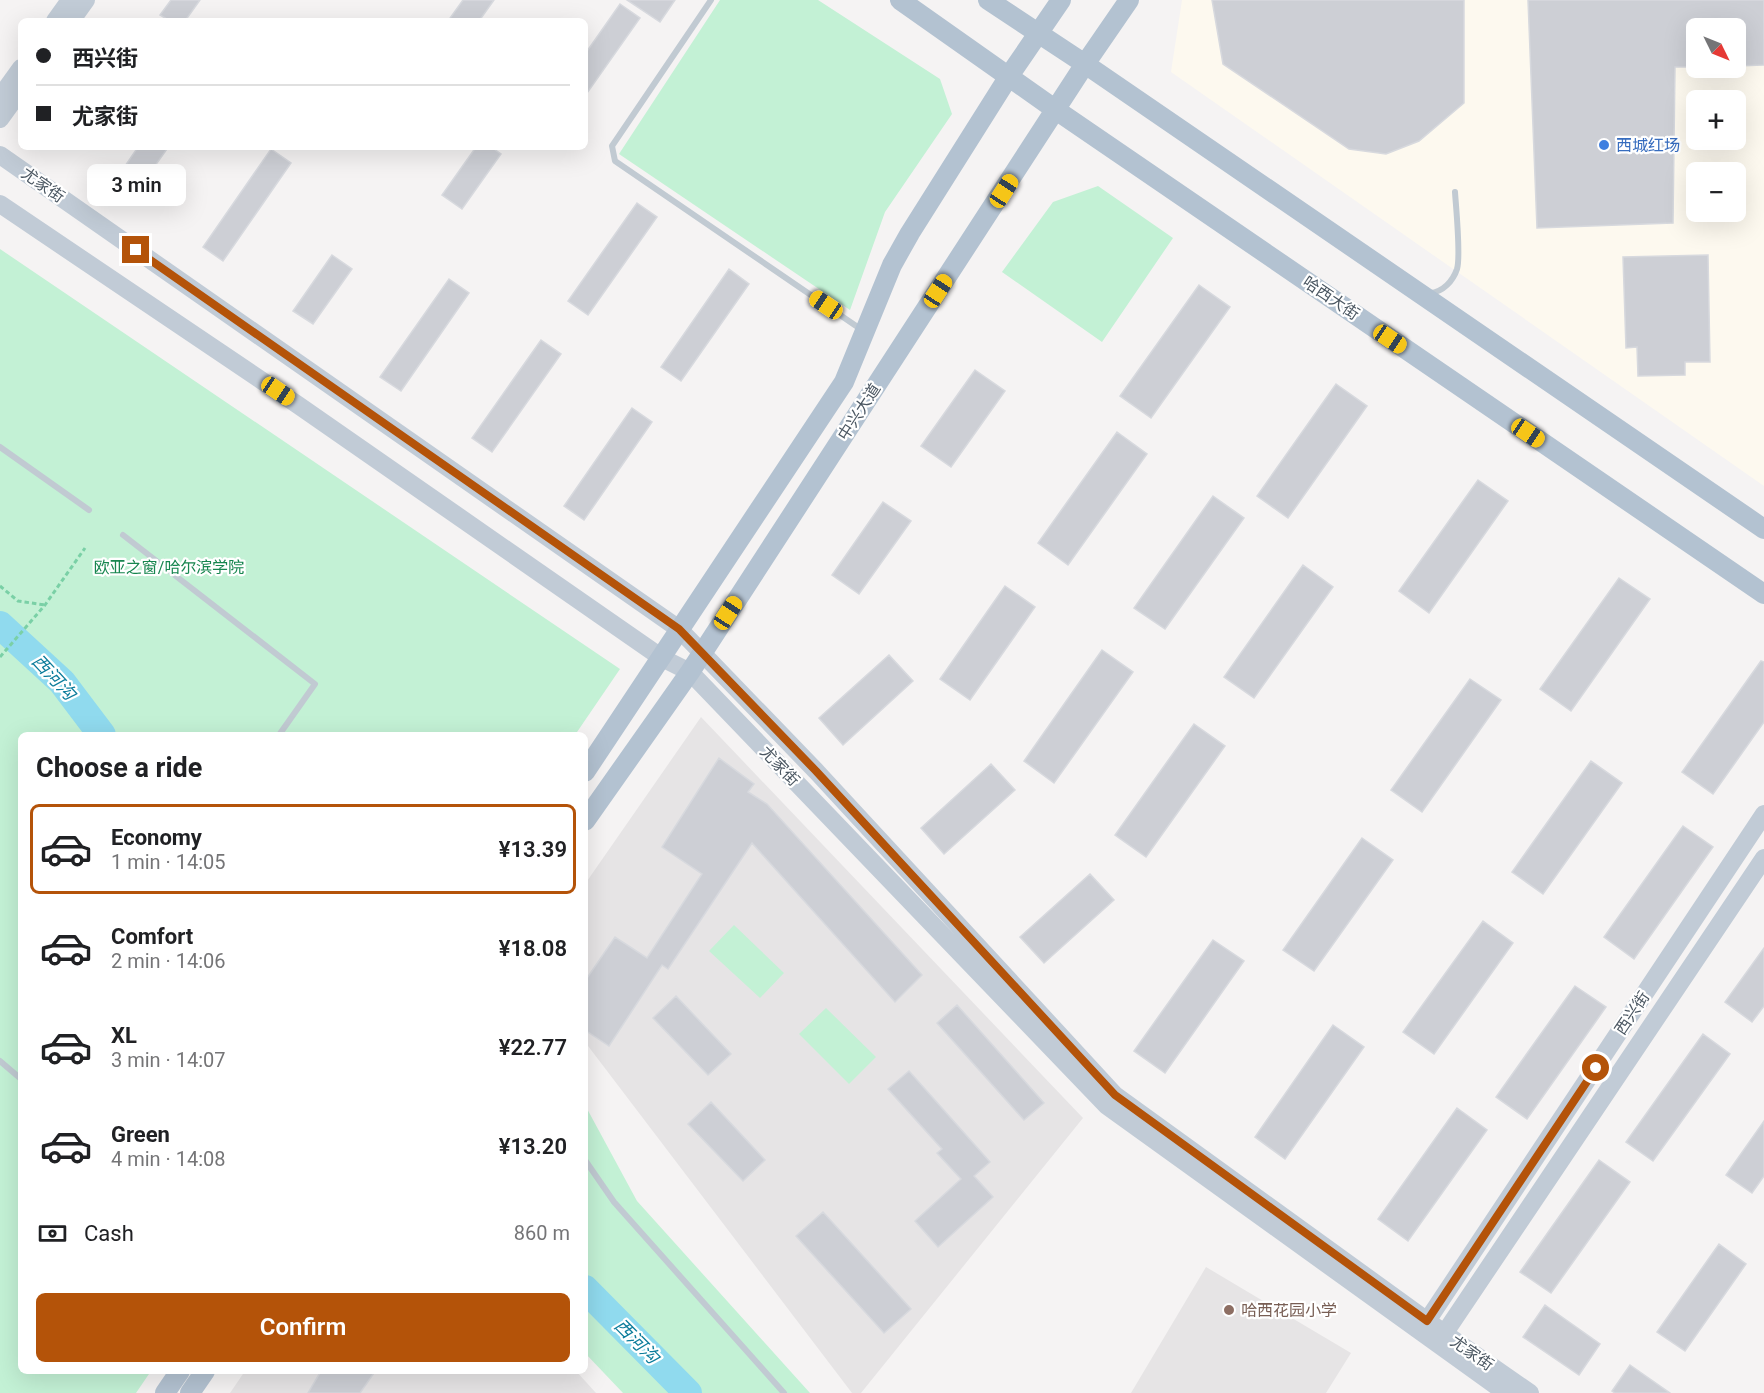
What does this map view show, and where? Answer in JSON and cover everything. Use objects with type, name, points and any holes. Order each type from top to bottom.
[{"type":"main road","points":[[57,18],[70,0]]},
{"type":"main road","points":[[73,18],[86,0]]},
{"type":"main road","name":"哈西大街","points":[[900,0],[1056,110],[1764,594]]},
{"type":"main road","points":[[988,0],[1764,529]]},
{"type":"main road","name":"中兴大道","points":[[588,768],[844,382],[892,265],[910,233],[1009,76],[1061,0]]},
{"type":"main road","name":"中兴大道","points":[[588,817],[690,672],[1085,64],[1129,0]]},
{"type":"main road","points":[[0,97],[18,72]]},
{"type":"main road","points":[[0,119],[18,94]]},
{"type":"main road","name":"尤家街","points":[[0,155],[679,629],[816,771],[1115,1095],[1424,1327]]},
{"type":"main road","name":"尤家街","points":[[0,204],[298,405],[662,658],[690,672],[1107,1106],[1441,1339],[1530,1393]]},
{"type":"main road","name":"西兴街","points":[[1424,1327],[1764,814]]},
{"type":"main road","name":"西兴街","points":[[1441,1339],[1764,858]]},
{"type":"main road","name":"尤家街","points":[[1441,1339],[1506,1393]]},
{"type":"main road","points":[[165,1393],[178,1374]]},
{"type":"main road","points":[[190,1393],[203,1374]]},
{"type":"lane","points":[[711,0],[612,146],[615,160],[865,332]]},
{"type":"lane","points":[[1420,293],[1440,292],[1457,270],[1455,192]]},
{"type":"lane","points":[[0,447],[89,510]]},
{"type":"lane","points":[[123,535],[315,684],[283,732]]},
{"type":"lane","points":[[0,1062],[18,1077]]},
{"type":"lane","points":[[588,1164],[614,1202],[784,1393]]},
{"type":"path","points":[[0,657],[45,605],[85,548]]},
{"type":"path","points":[[0,586],[18,601],[45,605]]},
{"type":"shaded area","name":"西城红场","points":[[1182,0],[1764,0],[1764,486],[1171,72]]},
{"type":"shaded area","points":[[701,717],[1083,1118],[861,1393],[852,1393],[588,1046],[588,880]]},
{"type":"shaded area","name":"哈西花园小学","points":[[1206,1267],[1351,1353],[1326,1393],[1131,1393]]},
{"type":"shaded area","points":[[243,1374],[579,1374],[596,1393],[230,1393]]},
{"type":"green space","points":[[720,0],[818,0],[940,79],[952,114],[885,212],[850,310],[619,154]]},
{"type":"green space","points":[[1098,186],[1173,238],[1102,342],[1002,272],[1053,202]]},
{"type":"green space","name":"欧亚之窗/哈尔滨学院","points":[[0,249],[620,669],[577,732],[18,732],[18,1374],[149,1374],[136,1393],[0,1393]]},
{"type":"green space","points":[[734,925],[784,973],[760,998],[709,951]]},
{"type":"green space","points":[[826,1008],[876,1057],[849,1084],[799,1034]]},
{"type":"green space","points":[[588,1111],[637,1201],[810,1393],[623,1393],[588,1356]]},
{"type":"building","points":[[171,0],[200,0],[187,18],[165,18],[160,15]]},
{"type":"building","points":[[463,0],[494,0],[481,18],[450,18]]},
{"type":"building","points":[[627,0],[675,0],[660,22]]},
{"type":"building","points":[[1212,0],[1464,0],[1464,103],[1419,141],[1386,154],[1349,149],[1223,64]]},
{"type":"building","name":"西城红场","points":[[1528,0],[1764,0],[1764,65],[1746,66],[1746,18],[1686,18],[1686,67],[1675,67],[1673,223],[1537,228]]},
{"type":"building","points":[[620,4],[640,18],[588,92],[588,50]]},
{"type":"building","points":[[136,150],[166,150],[128,204],[108,191]]},
{"type":"building","points":[[270,150],[291,163],[223,261],[203,247]]},
{"type":"building","points":[[474,150],[495,150],[501,154],[462,209],[442,195]]},
{"type":"building","points":[[637,203],[657,217],[588,315],[568,301]]},
{"type":"building","points":[[332,255],[352,269],[313,324],[293,311]]},
{"type":"building","points":[[1708,255],[1710,362],[1685,362],[1685,375],[1638,376],[1637,347],[1626,348],[1623,257]]},
{"type":"building","points":[[729,269],[749,284],[681,381],[661,367]]},
{"type":"building","points":[[449,279],[469,293],[401,391],[380,377]]},
{"type":"building","points":[[1199,285],[1230,307],[1151,418],[1120,396]]},
{"type":"building","points":[[541,340],[561,354],[492,452],[472,438]]},
{"type":"building","points":[[975,370],[1005,391],[951,467],[921,446]]},
{"type":"building","points":[[1336,384],[1367,406],[1288,518],[1257,496]]},
{"type":"building","points":[[632,408],[652,422],[584,520],[564,506]]},
{"type":"building","points":[[1117,432],[1147,454],[1068,565],[1038,543]]},
{"type":"building","points":[[1478,480],[1508,501],[1429,613],[1399,591]]},
{"type":"building","points":[[1213,496],[1244,518],[1165,629],[1134,608]]},
{"type":"building","points":[[883,502],[911,521],[859,594],[832,575]]},
{"type":"building","points":[[1303,565],[1333,587],[1254,698],[1224,677]]},
{"type":"building","points":[[1619,578],[1650,599],[1571,711],[1540,689]]},
{"type":"building","points":[[1005,586],[1035,607],[970,700],[940,679]]},
{"type":"building","points":[[1102,650],[1133,672],[1054,783],[1024,761]]},
{"type":"building","points":[[889,655],[913,681],[843,745],[819,718]]},
{"type":"building","points":[[1761,661],[1764,662],[1764,722],[1713,794],[1682,772]]},
{"type":"building","points":[[1470,679],[1501,700],[1422,812],[1391,790]]},
{"type":"building","points":[[1194,724],[1225,746],[1146,857],[1115,835]]},
{"type":"building","points":[[719,758],[754,784],[748,792],[767,804],[922,975],[895,1002],[752,843],[668,969],[662,965],[609,1046],[588,1032],[588,977],[615,937],[647,958],[702,874],[662,847]]},
{"type":"building","points":[[1591,761],[1622,783],[1543,894],[1512,872]]},
{"type":"building","points":[[991,764],[1015,790],[944,854],[921,828]]},
{"type":"building","points":[[1683,826],[1713,847],[1634,959],[1604,937]]},
{"type":"building","points":[[1362,838],[1393,860],[1314,971],[1283,950]]},
{"type":"building","points":[[1090,874],[1114,900],[1044,963],[1020,937]]},
{"type":"building","points":[[1483,921],[1513,943],[1434,1054],[1403,1032]]},
{"type":"building","points":[[1213,940],[1244,961],[1165,1073],[1134,1051]]},
{"type":"building","points":[[1764,948],[1764,1006],[1752,1022],[1725,1002]]},
{"type":"building","points":[[1575,986],[1606,1007],[1527,1119],[1496,1097]]},
{"type":"building","points":[[676,996],[731,1054],[708,1075],[653,1018]]},
{"type":"building","points":[[957,1005],[1044,1103],[1024,1120],[937,1023]]},
{"type":"building","points":[[1333,1025],[1364,1047],[1285,1159],[1255,1137]]},
{"type":"building","points":[[1703,1034],[1730,1054],[1653,1161],[1626,1142]]},
{"type":"building","points":[[909,1071],[990,1162],[974,1176],[993,1197],[938,1247],[915,1221],[961,1179],[937,1153],[942,1149],[888,1089]]},
{"type":"building","points":[[711,1102],[765,1160],[743,1181],[688,1124]]},
{"type":"building","points":[[1457,1108],[1487,1130],[1408,1241],[1378,1219]]},
{"type":"building","points":[[1764,1121],[1764,1176],[1752,1193],[1726,1175]]},
{"type":"building","points":[[1599,1160],[1630,1182],[1551,1293],[1520,1272]]},
{"type":"building","points":[[823,1212],[911,1309],[884,1333],[796,1236]]},
{"type":"building","points":[[1719,1244],[1746,1264],[1685,1351],[1657,1332]]},
{"type":"building","points":[[1545,1305],[1600,1344],[1579,1375],[1523,1337]]},
{"type":"building","points":[[1630,1365],[1670,1393],[1615,1393],[1612,1391]]},
{"type":"building","points":[[319,1374],[373,1374],[360,1393],[308,1393]]},
{"type":"waterway","name":"西河沟","points":[[0,625],[62,682],[100,732]]},
{"type":"waterway","name":"西河沟","points":[[588,1292],[688,1393]]},
{"type":"place","name":"西城红场","points":[[1604,145]]},
{"type":"place","name":"哈西花园小学","points":[[1229,1310]]},
{"type":"route","points":[[136,250],[679,629],[816,771],[1115,1095],[1427,1321],[1596,1068]]}]
